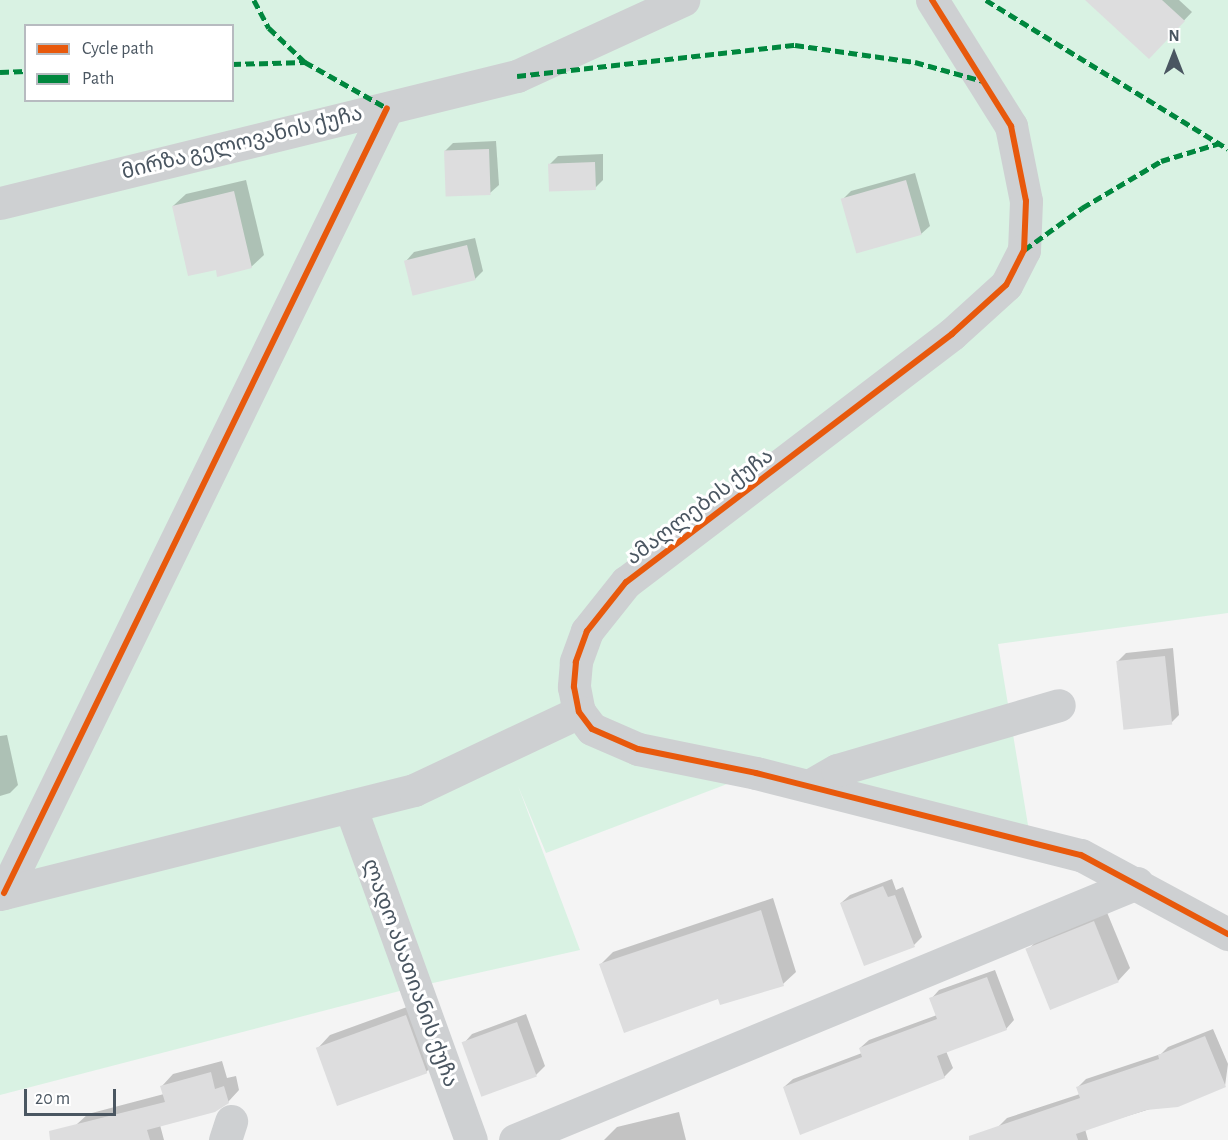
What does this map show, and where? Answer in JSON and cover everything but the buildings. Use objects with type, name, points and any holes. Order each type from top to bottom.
[{"type":"street","name":"მირზა გელოვანის ქუჩა","points":[[0,203],[517,76],[682,0]]},
{"type":"street","name":"ამაღლების ქუჩა","points":[[579,712],[574,687],[576,662],[587,631],[626,582],[952,334],[1006,285],[1024,250],[1026,201],[1011,126],[932,0]]},
{"type":"street","points":[[2,894],[387,108]]},
{"type":"street","points":[[809,786],[837,770],[1059,705]]},
{"type":"street","points":[[2,894],[414,790],[579,712],[592,729],[610,740],[756,773],[1081,855],[1137,883],[1228,934]]},
{"type":"street","name":"ლადო ასათიანის ქუჩა","points":[[350,806],[471,1140]]},
{"type":"street","points":[[515,1140],[1137,883]]},
{"type":"green space","points":[[0,0],[1228,0],[1228,613],[998,644],[1031,843],[756,773],[546,853],[518,786],[580,950],[415,987],[0,1095]]},
{"type":"marked path","points":[[254,0],[269,28],[305,62],[387,108]]},
{"type":"marked path","points":[[986,0],[1228,149]]},
{"type":"marked path","points":[[517,76],[795,45],[915,62],[983,81]]},
{"type":"marked path","points":[[234,64],[305,62]]},
{"type":"marked path","points":[[0,72],[24,71]]},
{"type":"marked path","points":[[1024,250],[1082,208],[1161,161],[1220,143]]},
{"type":"cycle path","points":[[932,0],[1011,126],[1026,201],[1024,250],[1006,285],[952,334],[626,582],[587,631],[576,662],[574,687],[579,712],[592,729],[638,749],[756,773],[1081,855],[1228,934]]},
{"type":"cycle path","points":[[4,893],[387,108]]}]
